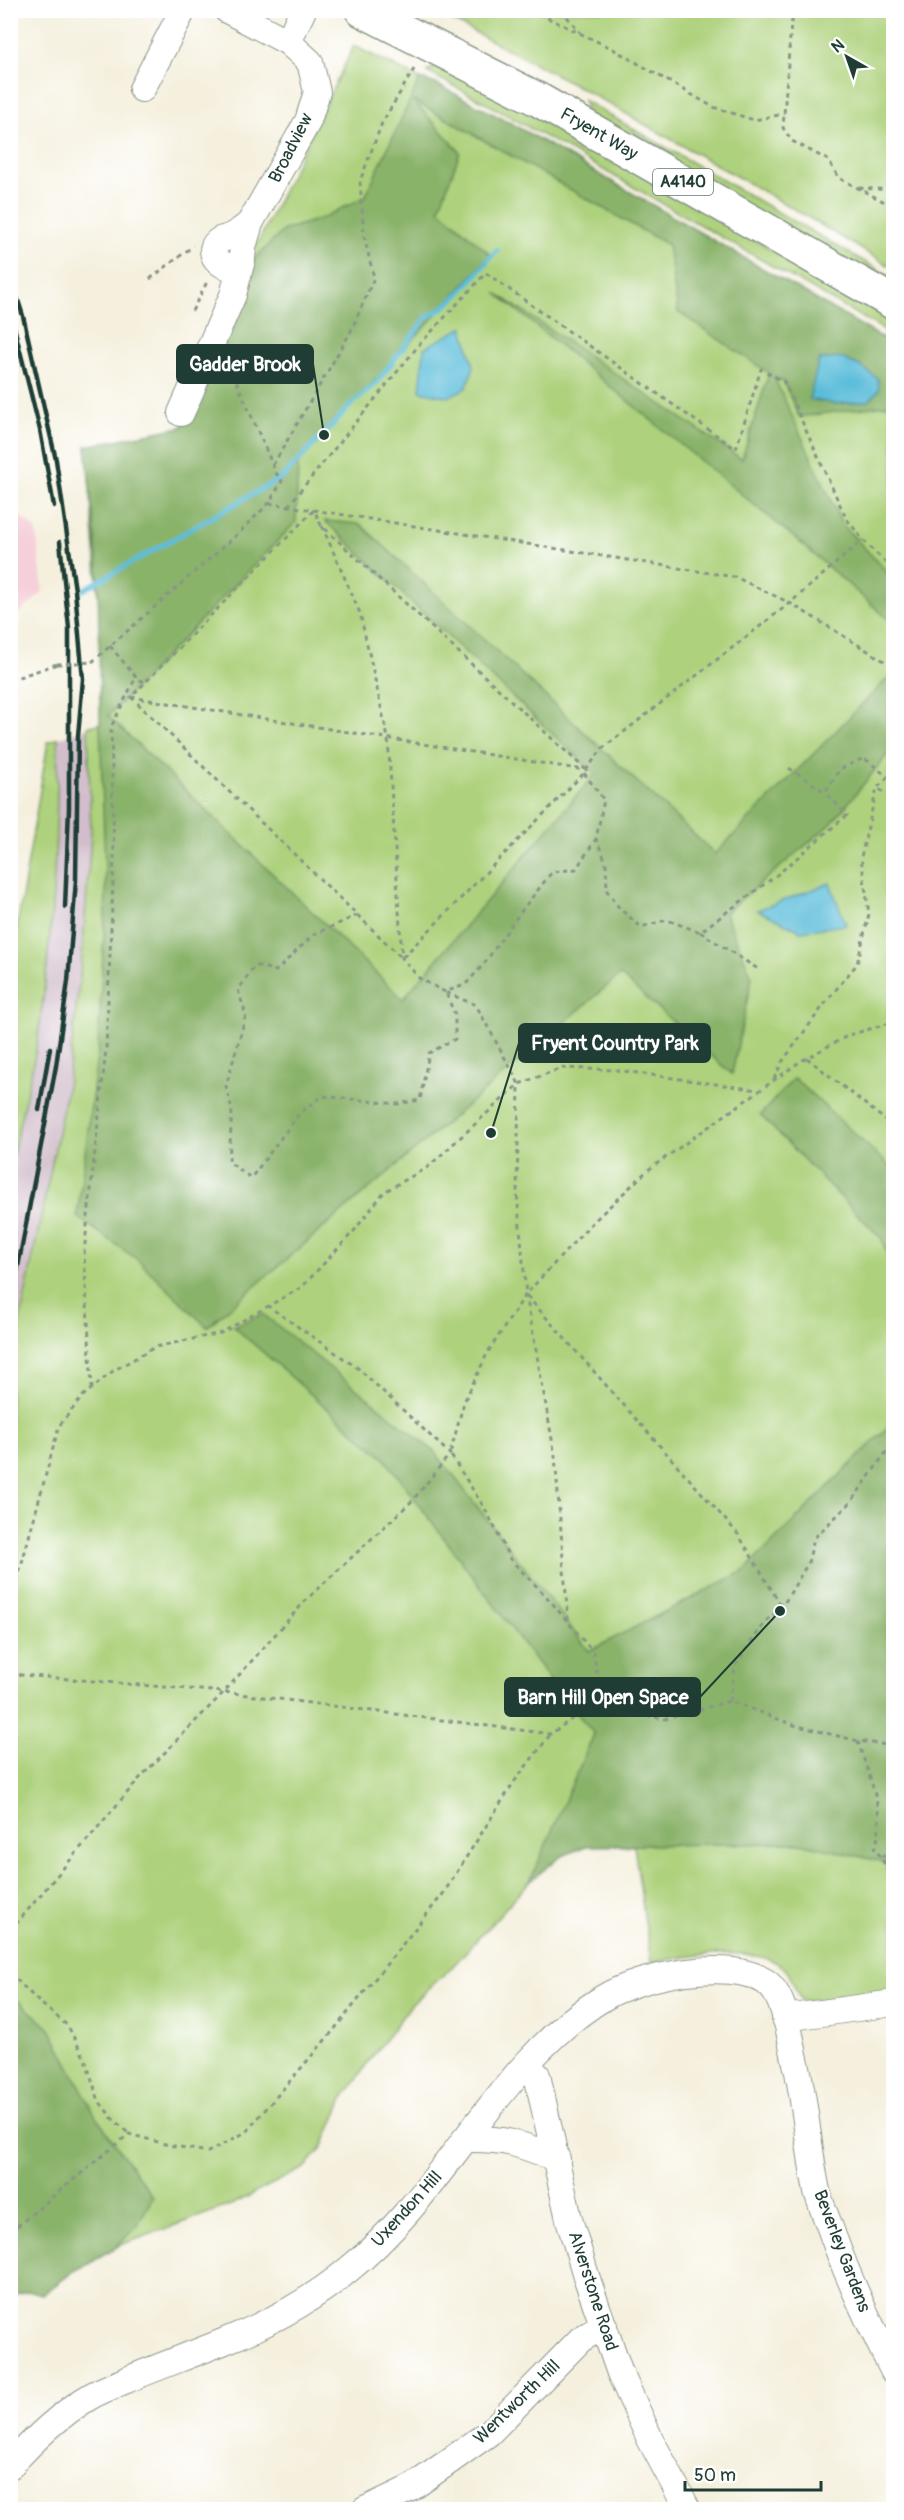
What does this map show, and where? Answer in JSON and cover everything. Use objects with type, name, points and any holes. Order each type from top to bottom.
[{"type":"main road","name":"Fryent Way","points":[[362,10],[539,100],[894,303]]},
{"type":"street","points":[[142,89],[183,10]]},
{"type":"street","name":"Broadview","points":[[181,413],[233,295],[250,224],[308,121],[316,92],[310,62],[288,42],[227,10]]},
{"type":"street","points":[[288,42],[303,10]]},
{"type":"street","points":[[242,260],[231,267],[223,267],[216,253],[220,240],[250,224]]},
{"type":"street","name":"Uxendon Hill","points":[[10,2466],[54,2421],[89,2397],[161,2365],[228,2340],[275,2318],[349,2270],[393,2230],[526,2065],[581,2013],[605,1997],[631,1984],[681,1974],[722,1970],[748,1974],[768,1983],[783,2008]]},
{"type":"street","points":[[783,2008],[894,2003]]},
{"type":"street","name":"Beverley Gardens","points":[[783,2008],[799,2077],[818,2193],[852,2288],[894,2372]]},
{"type":"street","name":"Alverstone Road","points":[[526,2065],[537,2075],[569,2219],[620,2373],[650,2439],[688,2510]]},
{"type":"street","points":[[465,2139],[495,2138],[517,2142],[557,2159]]},
{"type":"street","name":"Wentworth Hill","points":[[365,2510],[412,2487],[489,2433],[580,2339],[604,2326]]},
{"type":"path","points":[[531,10],[613,49],[713,107],[754,120],[784,114]]},
{"type":"path","points":[[561,10],[581,34]]},
{"type":"path","points":[[795,10],[791,24],[783,128],[792,141],[828,160],[839,178],[894,207]]},
{"type":"path","points":[[273,465],[350,333],[374,278],[364,236],[360,181],[382,123],[414,69]]},
{"type":"path","points":[[857,188],[894,190]]},
{"type":"path","points":[[150,279],[201,240],[216,253],[192,311]]},
{"type":"path","points":[[288,506],[419,345],[486,273],[736,449],[761,369],[784,382],[846,518],[863,540],[894,571]]},
{"type":"path","points":[[10,680],[57,664],[92,662],[240,532],[269,503],[282,481],[276,473],[234,376],[206,356]]},
{"type":"path","points":[[269,503],[735,577],[790,603],[894,667]]},
{"type":"path","points":[[314,510],[360,613],[388,738],[402,958]]},
{"type":"path","points":[[131,697],[314,510]]},
{"type":"path","points":[[321,525],[585,771],[604,800],[596,839],[576,869],[552,872],[484,964],[465,985],[445,992]]},
{"type":"path","points":[[402,958],[585,771],[603,748],[790,603],[863,540]]},
{"type":"path","points":[[110,646],[136,677],[145,683]]},
{"type":"path","points":[[92,1389],[84,1253],[106,1049],[114,858],[111,726],[136,677]]},
{"type":"path","points":[[131,697],[585,771]]},
{"type":"path","points":[[131,697],[358,915],[419,978],[476,1005],[519,1084],[517,1194],[526,1294],[555,1456],[568,1621]]},
{"type":"path","points":[[825,792],[840,769],[864,758],[888,777]]},
{"type":"path","points":[[700,932],[778,874],[847,815],[825,792],[789,768]]},
{"type":"path","points":[[772,1081],[782,1062],[857,964],[869,914],[861,857],[877,788],[894,771]]},
{"type":"path","points":[[877,788],[894,798]]},
{"type":"path","points":[[596,839],[606,862],[607,891],[620,909],[641,927],[667,920],[700,932],[758,969]]},
{"type":"path","points":[[358,915],[313,935],[276,971],[255,965],[238,990],[246,1015],[226,1086],[232,1110],[229,1162],[251,1178],[299,1114],[322,1096],[397,1104],[420,1100],[429,1053],[455,1039],[455,1015],[445,992]]},
{"type":"path","points":[[10,1931],[138,1779],[224,1692],[306,1600],[413,1500],[450,1454],[465,1402],[488,1352],[526,1294],[592,1223],[648,1170],[772,1081],[849,1035],[894,1022]]},
{"type":"path","points":[[807,1058],[894,1127]]},
{"type":"path","points":[[10,1607],[59,1426],[92,1389],[113,1371],[155,1347],[221,1333],[302,1287],[354,1231],[384,1192],[428,1167],[519,1084],[562,1068],[690,1079],[759,1090]]},
{"type":"path","points":[[526,1294],[738,1534],[782,1607]]},
{"type":"path","points":[[268,1306],[359,1368],[450,1454],[487,1512],[510,1559],[568,1621],[593,1652],[604,1709]]},
{"type":"path","points":[[730,1701],[735,1666],[765,1622],[782,1607],[807,1563],[814,1538],[851,1502],[894,1441]]},
{"type":"path","points":[[10,1674],[224,1692],[551,1734]]},
{"type":"path","points":[[10,1973],[68,2026],[85,2059],[99,2101],[112,2118],[129,2134],[208,2152],[246,2132],[333,2031],[443,1894],[514,1782],[551,1734],[584,1710],[604,1709],[666,1719],[730,1701],[794,1725],[858,1741],[892,1746],[894,1740]]},
{"type":"path","points":[[858,1741],[880,1818],[878,1841],[874,1850],[882,1857],[894,1892]]},
{"type":"path","points":[[882,1857],[894,1847]]},
{"type":"path","points":[[10,2232],[129,2134]]},
{"type":"shaded area","points":[[11,510],[36,529],[43,592],[11,620]]},
{"type":"shaded area","points":[[100,723],[106,893],[11,1558],[11,963],[48,742]]},
{"type":"green space","points":[[434,11],[893,11],[893,268],[572,83]]},
{"type":"green space","points":[[354,46],[420,79],[436,84],[514,125],[893,344],[893,1992],[805,2002],[798,1995],[787,1971],[771,1960],[738,1954],[719,1954],[682,1957],[651,1963],[634,1846],[615,1846],[562,1825],[561,1837],[530,1881],[454,1965],[411,2005],[369,2061],[343,2099],[323,2146],[306,2167],[233,2204],[118,2246],[74,2271],[42,2295],[29,2291],[11,2296],[10,1370],[67,1088],[83,946],[91,834],[88,727],[100,723],[107,716],[86,446],[182,427],[214,363],[246,267]]},
{"type":"green space","points":[[441,66],[516,103],[893,319],[893,335],[484,102],[427,72],[434,67]]},
{"type":"green space","points":[[420,79],[436,84],[514,125],[893,344],[893,404],[799,417],[784,382],[774,377],[842,524],[893,578],[893,623],[796,539],[496,293],[742,459],[769,373],[678,312],[668,245],[413,100],[460,152],[439,209],[491,255],[298,464],[296,522],[108,716],[403,999],[595,774],[325,521],[360,524],[715,854],[893,673],[893,748],[831,824],[725,913],[752,977],[732,1074],[620,975],[207,1327],[138,1260],[77,1217],[98,1049],[106,893],[100,723],[98,568],[86,446],[182,427],[214,363],[246,267],[284,230],[320,219],[365,197]]},
{"type":"green space","points":[[583,100],[893,278],[893,291],[588,115]]},
{"type":"green space","points":[[58,738],[55,855],[42,1010],[11,1165],[11,963],[48,742]]},
{"type":"green space","points":[[794,1078],[893,1169],[893,1274],[882,1239],[760,1115]]},
{"type":"green space","points":[[263,1314],[435,1452],[589,1651],[744,1571],[893,1422],[893,1872],[884,1862],[800,1843],[586,1846],[560,1857],[530,1881],[594,1734],[553,1684],[385,1459],[233,1326]]},
{"type":"green space","points":[[11,1994],[50,2029],[97,2118],[153,2197],[138,2224],[118,2246],[74,2271],[42,2295],[29,2291],[11,2296]]},
{"type":"water","points":[[463,327],[474,367],[466,388],[448,397],[420,391],[424,348]]},
{"type":"water","points":[[841,358],[860,366],[878,379],[879,390],[869,401],[835,404],[809,399],[819,360]]},
{"type":"water","points":[[830,883],[846,925],[801,931],[757,910]]},
{"type":"waterway","points":[[83,590],[283,477],[351,405],[377,382],[427,317],[456,296],[497,250]]},
{"type":"railway","points":[[10,275],[23,316],[56,460],[75,590],[83,679],[78,736],[76,880],[68,981],[56,1066],[10,1309]]},
{"type":"railway","points":[[10,311],[40,430],[54,506]]},
{"type":"railway","points":[[60,542],[69,628],[69,808],[65,907]]},
{"type":"railway","points":[[39,1110],[50,1048]]},
{"type":"place","name":"Gadder Brook","points":[[324,435]]},
{"type":"place","name":"Fryent Country Park","points":[[491,1133]]},
{"type":"place","name":"Barn Hill Open Space","points":[[780,1611]]}]
